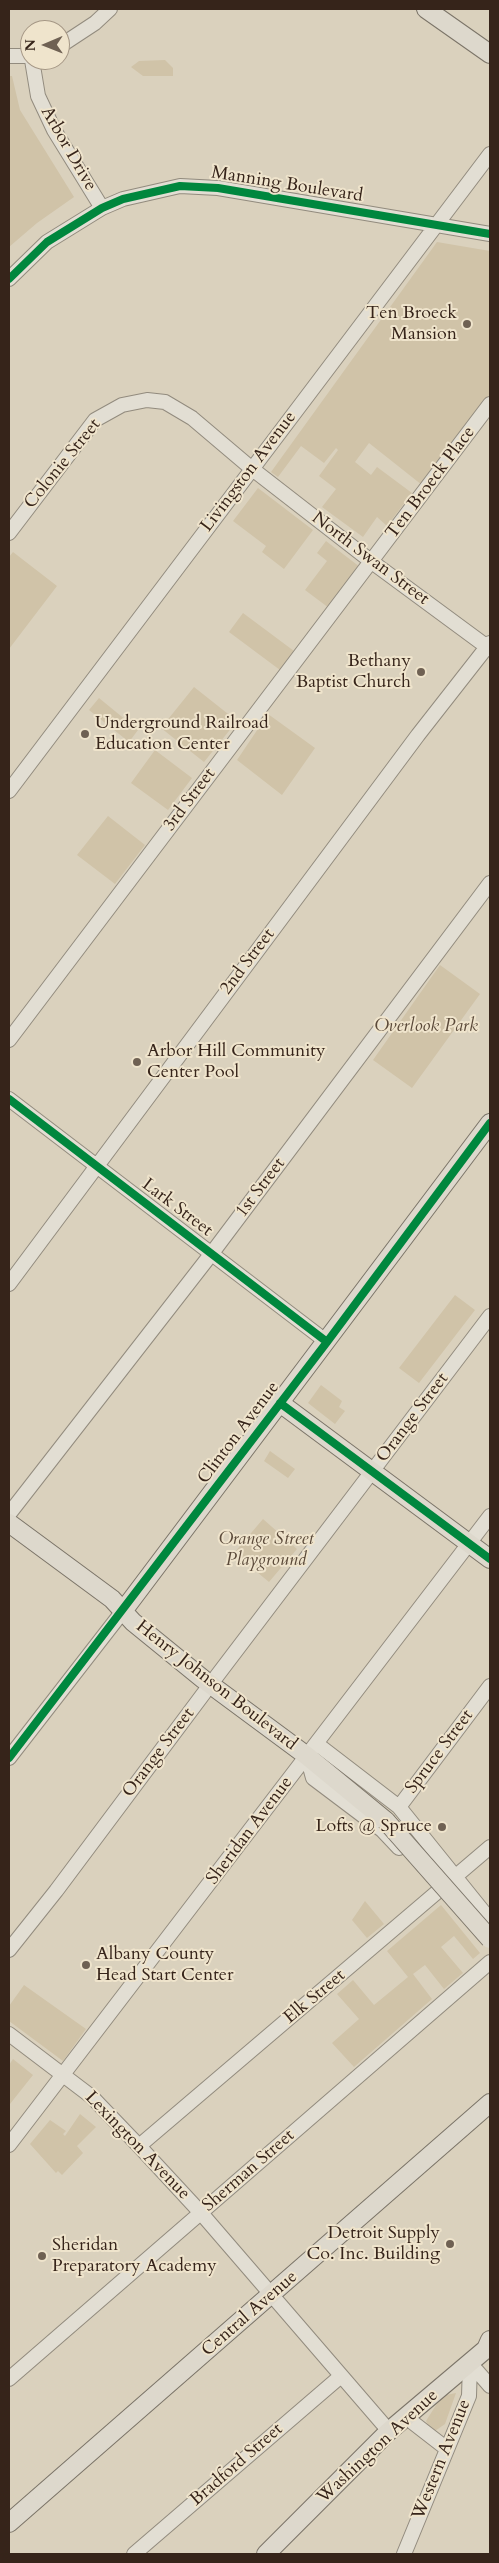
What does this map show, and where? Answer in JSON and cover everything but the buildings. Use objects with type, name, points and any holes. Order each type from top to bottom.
[{"type":"main road","points":[[426,9],[490,54]]},
{"type":"main road","name":"Clinton Avenue","points":[[123,1611],[487,1134]]},
{"type":"main road","points":[[280,1403],[490,1559]]},
{"type":"main road","name":"Henry Johnson Boulevard","points":[[9,1523],[112,1599],[133,1622],[210,1684],[312,1750],[386,1821],[490,1939]]},
{"type":"main road","name":"Central Avenue","points":[[9,2524],[490,2104]]},
{"type":"main road","name":"Washington Avenue","points":[[266,2554],[389,2431],[407,2418],[486,2349],[490,2340]]},
{"type":"street","points":[[70,39],[95,23],[110,9]]},
{"type":"street","name":"Arbor Drive","points":[[34,70],[38,96],[54,130],[102,208]]},
{"type":"street","name":"Livingston Avenue","points":[[9,791],[251,468],[438,225],[490,154]]},
{"type":"street","name":"Manning Boulevard","points":[[9,279],[47,242],[102,208],[123,200],[180,186],[218,188],[490,234]]},
{"type":"street","name":"Colonie Street","points":[[9,533],[95,420],[122,405],[147,400],[164,402],[192,418],[251,468]]},
{"type":"street","name":"Ten Broeck Place","points":[[372,562],[490,404]]},
{"type":"street","name":"North Swan Street","points":[[251,468],[372,562],[489,646]]},
{"type":"street","name":"3rd Street","points":[[9,1040],[372,562]]},
{"type":"street","name":"2nd Street","points":[[9,1284],[418,735],[489,646]]},
{"type":"street","name":"1st Street","points":[[9,1514],[212,1252],[490,882]]},
{"type":"street","name":"Lark Street","points":[[9,1099],[212,1252],[327,1342]]},
{"type":"street","name":"Orange Street","points":[[9,1950],[56,1891],[210,1684],[490,1316]]},
{"type":"street","name":"Sheridan Avenue","points":[[9,2145],[490,1516]]},
{"type":"street","name":"Clinton Avenue","points":[[9,1758],[123,1611]]},
{"type":"street","name":"Spruce Street","points":[[312,1750],[399,1807],[490,1686]]},
{"type":"street","name":"Henry Johnson Boulevard","points":[[312,1750],[313,1778],[382,1830],[439,1890],[490,1949]]},
{"type":"street","points":[[399,1807],[454,1878],[490,1920]]},
{"type":"street","name":"Elk Street","points":[[139,2146],[490,1847]]},
{"type":"street","name":"Sherman Street","points":[[9,2379],[490,1962]]},
{"type":"street","name":"Lexington Avenue","points":[[9,2034],[92,2097],[139,2146],[201,2212],[389,2431]]},
{"type":"street","points":[[470,2363],[490,2386]]},
{"type":"street","name":"Western Avenue","points":[[404,2554],[469,2396],[470,2363]]},
{"type":"street","name":"Bradford Street","points":[[134,2554],[341,2376]]},
{"type":"street","points":[[407,2418],[447,2449]]},
{"type":"green space","points":[[165,60],[173,68],[173,76],[143,76],[131,67],[139,61]]},
{"type":"green space","points":[[9,76],[12,76],[20,110],[74,197],[37,223],[9,247]]},
{"type":"green space","name":"Ten Broeck Mansion","points":[[437,242],[490,251],[490,394],[422,485],[369,443],[355,462],[371,475],[377,467],[412,493],[387,526],[377,517],[363,537],[322,507],[336,489],[319,476],[338,450],[336,448],[324,463],[301,446],[278,477],[271,472]]},
{"type":"green space","points":[[258,488],[313,530],[284,569],[262,552],[266,546],[233,521]]},
{"type":"green space","points":[[326,541],[360,567],[329,608],[305,590],[327,561],[317,553]]},
{"type":"green space","points":[[13,552],[57,586],[9,649],[9,557]]},
{"type":"green space","points":[[243,613],[294,651],[280,670],[229,632]]},
{"type":"green space","points":[[194,687],[237,721],[204,762],[161,728]]},
{"type":"green space","points":[[99,698],[138,730],[129,742],[89,710]]},
{"type":"green space","points":[[268,714],[315,748],[282,795],[237,760]]},
{"type":"green space","points":[[155,750],[192,778],[168,810],[131,783]]},
{"type":"green space","points":[[108,816],[145,845],[115,884],[77,855]]},
{"type":"green space","name":"Overlook Park","points":[[440,965],[480,994],[412,1088],[373,1060]]},
{"type":"green space","points":[[455,1295],[475,1310],[419,1383],[399,1368]]},
{"type":"green space","points":[[321,1385],[342,1401],[339,1407],[345,1411],[335,1424],[308,1403]]},
{"type":"green space","points":[[270,1451],[295,1469],[288,1478],[264,1461]]},
{"type":"green space","name":"Orange Street Playground","points":[[263,1519],[297,1549],[269,1582],[234,1553]]},
{"type":"green space","points":[[365,1901],[384,1924],[367,1938],[352,1920]]},
{"type":"green space","points":[[441,1905],[480,1953],[473,1959],[454,1936],[441,1947],[463,1973],[444,1989],[425,1965],[413,1974],[432,1999],[354,2067],[332,2043],[359,2019],[337,1994],[353,1980],[374,2005],[408,1977],[387,1951]]},
{"type":"green space","points":[[24,1985],[86,2029],[63,2061],[9,2021],[9,2006]]},
{"type":"green space","points":[[13,2059],[33,2075],[10,2104],[9,2065]]},
{"type":"green space","points":[[80,2114],[96,2127],[77,2146],[83,2153],[62,2175],[58,2171],[56,2173],[30,2144],[50,2120],[66,2131],[63,2134],[65,2136]]},
{"type":"green space","points":[[456,2393],[445,2424],[435,2431],[430,2429],[426,2421],[438,2402],[446,2395]]},
{"type":"cycle path","points":[[9,279],[47,242],[102,208],[123,199],[180,186],[218,188],[490,234]]},
{"type":"cycle path","points":[[9,1099],[327,1342]]},
{"type":"cycle path","points":[[9,1758],[327,1342],[490,1123]]},
{"type":"cycle path","points":[[280,1403],[490,1559]]},
{"type":"place","name":"Ten Broeck Mansion","points":[[467,324]]},
{"type":"place","name":"Bethany Baptist Church","points":[[421,672]]},
{"type":"place","name":"Underground Railroad Education Center","points":[[85,734]]},
{"type":"place","name":"Arbor Hill Community Center Pool","points":[[137,1062]]},
{"type":"place","name":"Lofts @ Spruce","points":[[442,1827]]},
{"type":"place","name":"Albany County Head Start Center","points":[[86,1965]]},
{"type":"place","name":"Detroit Supply Co. Inc. Building","points":[[450,2244]]},
{"type":"place","name":"Sheridan Preparatory Academy","points":[[42,2256]]}]
